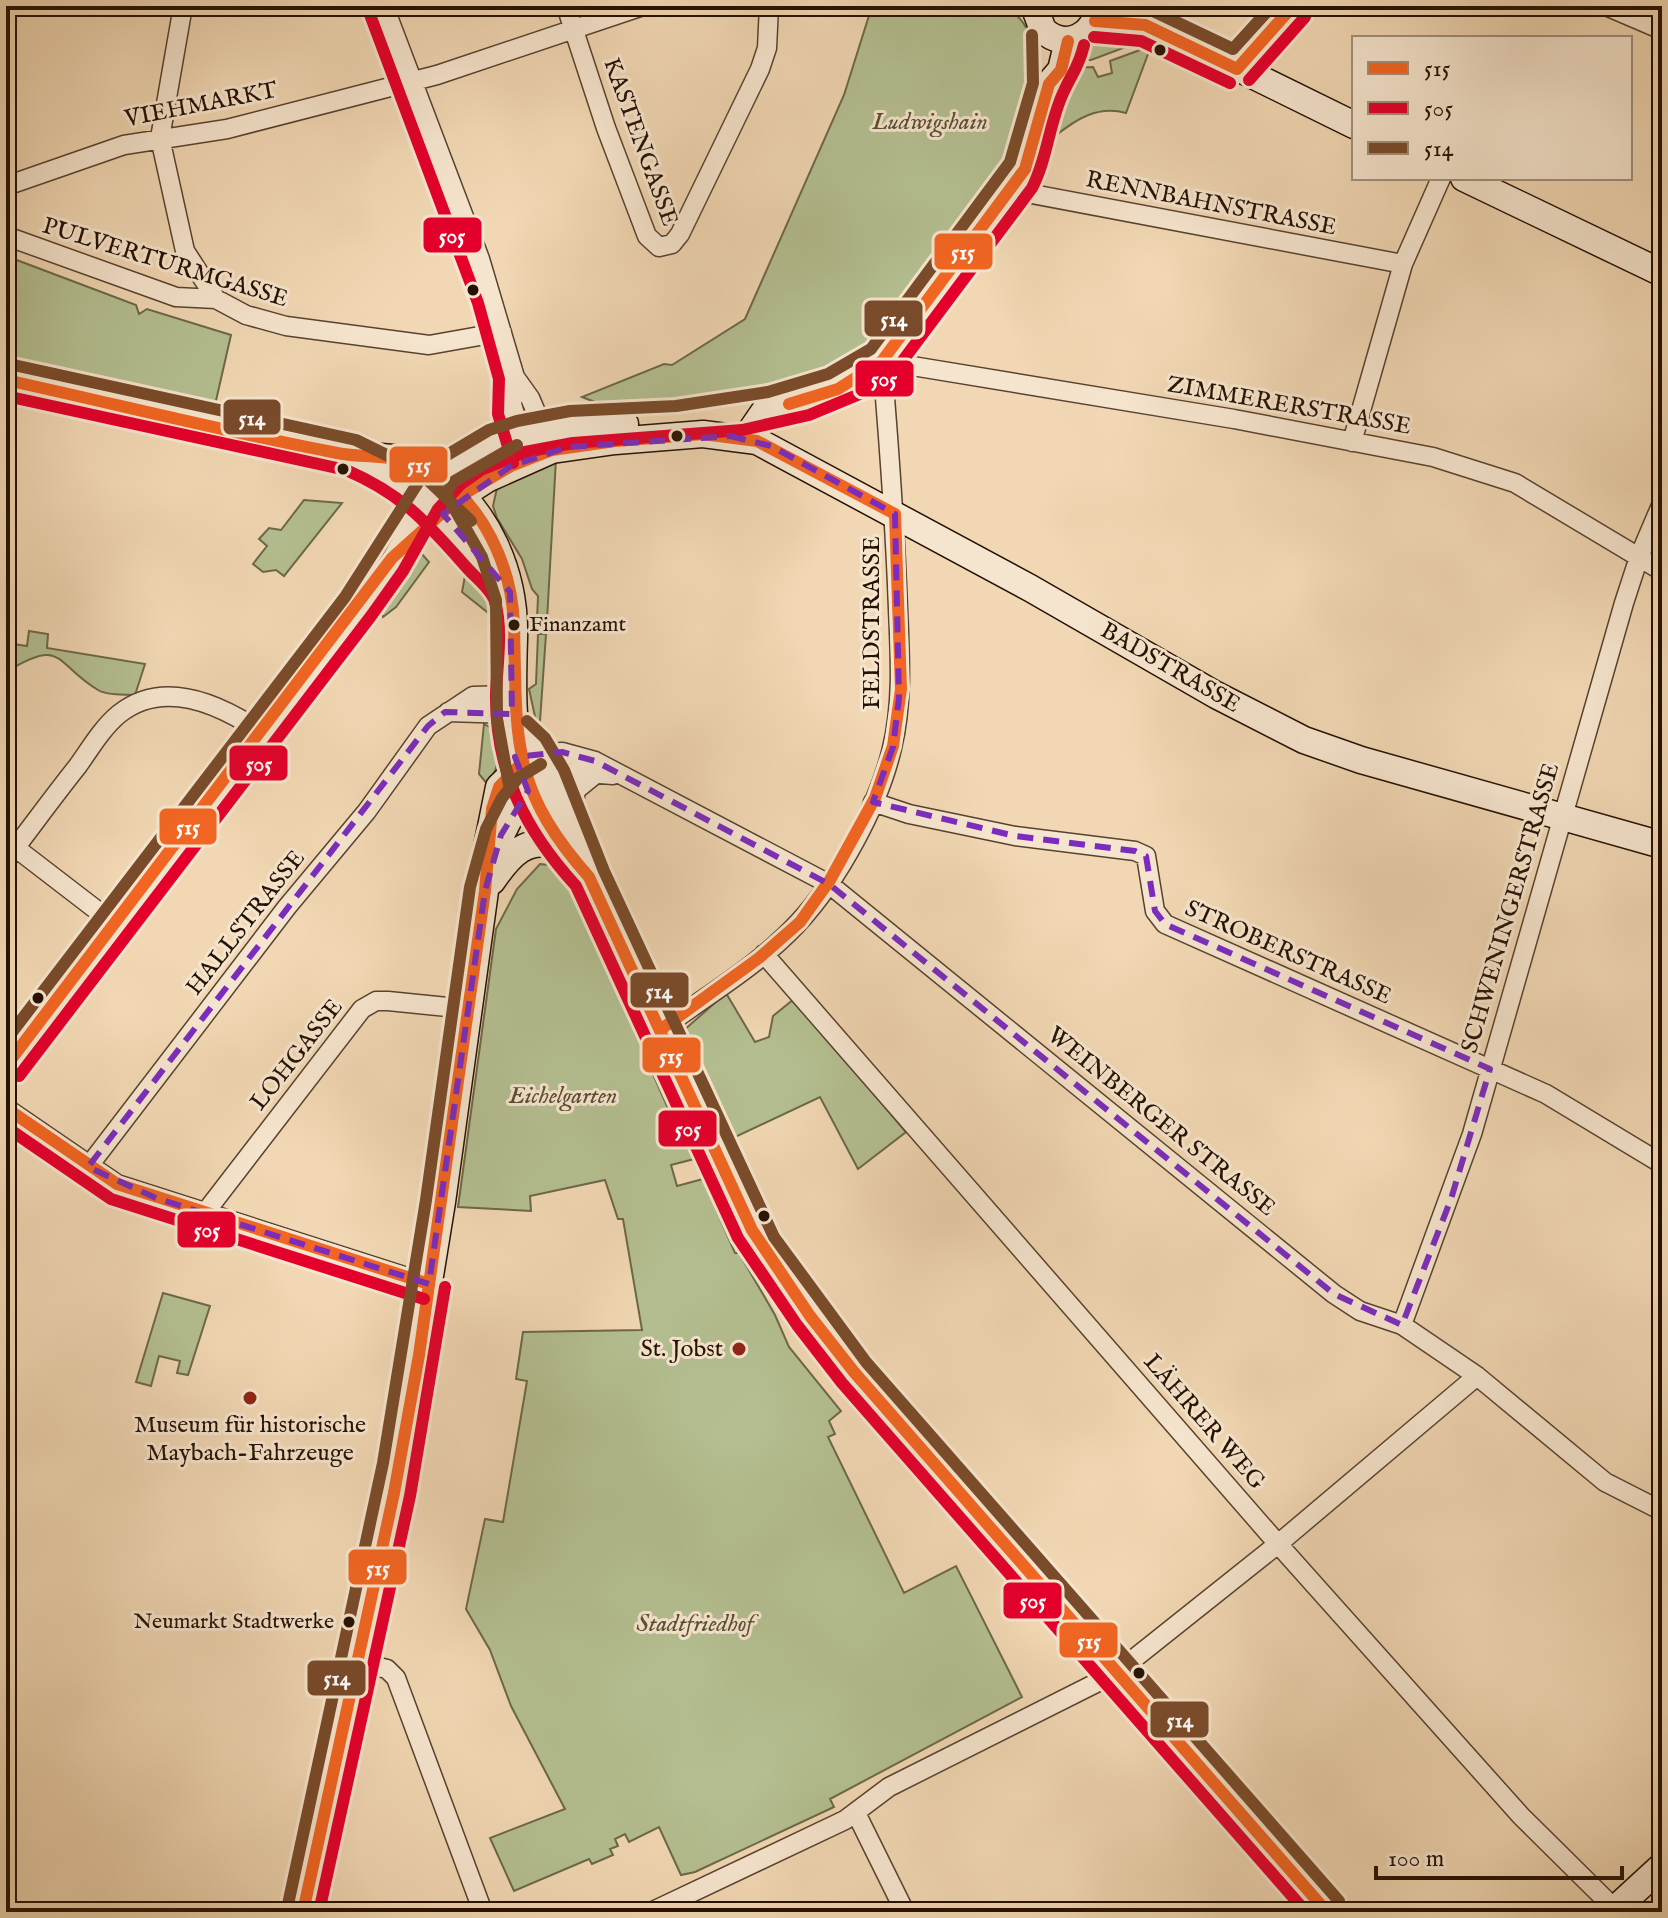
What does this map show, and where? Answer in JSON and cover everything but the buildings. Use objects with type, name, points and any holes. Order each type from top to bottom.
[{"type":"main road","points":[[1034,6],[1038,24],[1058,38],[1085,34],[1102,11],[1145,25],[1352,124]]},
{"type":"main road","points":[[758,442],[789,404],[838,389],[882,361],[1011,190],[1030,156],[1049,84],[1046,71],[1058,38]]},
{"type":"main road","points":[[1468,180],[1662,273]]},
{"type":"main road","points":[[6,380],[351,455],[411,462],[444,496],[492,537],[510,592],[514,623],[513,714],[527,760],[528,791],[566,838],[589,877],[752,1230],[810,1316],[854,1372],[1327,1912]]},
{"type":"main road","name":"BADSTRASSE","points":[[444,496],[536,443],[703,434],[758,442],[895,514],[1196,684],[1304,740],[1662,845]]},
{"type":"main road","points":[[527,760],[550,777],[566,838]]},
{"type":"main road","points":[[303,1912],[397,1480],[429,1284],[485,891],[492,809],[499,787],[527,760]]},
{"type":"main road","points":[[485,891],[501,835],[515,807],[528,791],[550,777]]},
{"type":"main road","points":[[485,891],[520,849],[538,842],[566,838]]},
{"type":"main road","points":[[1615,1911],[1662,1866]]},
{"type":"street","points":[[183,6],[160,138],[185,251],[216,299]]},
{"type":"street","points":[[384,6],[409,81],[480,259],[515,377],[512,401],[536,443]]},
{"type":"street","name":"KASTENGASSE","points":[[566,6],[611,143],[648,240],[656,247],[667,246],[680,234],[760,69],[767,48],[769,6]]},
{"type":"street","name":"VIEHMARKT","points":[[6,186],[88,156],[160,138],[227,129],[409,81],[643,6]]},
{"type":"street","points":[[1237,69],[1293,6]]},
{"type":"street","points":[[1606,6],[1662,30]]},
{"type":"street","points":[[1352,442],[1403,264],[1440,180]]},
{"type":"street","name":"RENNBAHNSTRASSE","points":[[1011,190],[1403,264]]},
{"type":"street","name":"PULVERTURMGASSE","points":[[6,236],[176,297],[216,299],[246,315],[286,326],[436,345],[502,332]]},
{"type":"street","name":"ZIMMERERSTRASSE","points":[[882,361],[1234,419],[1433,457],[1515,483],[1662,571]]},
{"type":"street","name":"FELDSTRASSE","points":[[660,1030],[712,996],[801,920],[829,884],[873,802],[889,760],[898,707],[895,514],[882,361]]},
{"type":"street","points":[[6,1066],[392,558],[444,496]]},
{"type":"street","name":"SCHWENINGERSTRASSE","points":[[1402,1325],[1451,1199],[1639,557],[1662,503]]},
{"type":"street","points":[[116,925],[9,849],[106,728],[134,705],[193,698],[220,707],[261,732]]},
{"type":"street","name":"HALLSTRASSE","points":[[88,1167],[287,907],[367,811],[428,726],[445,712],[513,714]]},
{"type":"street","name":"WEINBERGER STRASSE","points":[[527,760],[580,755],[829,884],[1326,1288],[1360,1311],[1402,1325],[1477,1376],[1605,1482],[1662,1511]]},
{"type":"street","name":"WEINBERGER STRASSE","points":[[550,777],[575,772],[624,776]]},
{"type":"street","points":[[566,838],[576,790],[597,773]]},
{"type":"street","name":"STROBERSTRASSE","points":[[873,802],[909,814],[1015,836],[1135,851],[1146,856],[1155,911],[1165,924],[1546,1094],[1662,1164]]},
{"type":"street","name":"LÄHRER WEG","points":[[764,954],[1278,1544],[1521,1816],[1615,1911]]},
{"type":"street","name":"LOHGASSE","points":[[204,1214],[362,1009],[376,1001],[467,1009]]},
{"type":"street","points":[[6,1108],[117,1184],[429,1284]]},
{"type":"street","points":[[651,1912],[856,1813],[889,1787],[1116,1673],[1278,1544],[1477,1376]]},
{"type":"street","points":[[358,1662],[387,1669],[396,1678],[483,1912]]},
{"type":"street","points":[[856,1813],[905,1912]]},
{"type":"highlighted area","points":[[730,436],[771,446],[895,514],[899,698],[893,747],[873,802],[1015,836],[1135,851],[1146,856],[1155,911],[1165,924],[1490,1069],[1451,1199],[1402,1325],[1334,1294],[829,884],[595,761],[562,752],[515,757],[528,791],[501,835],[485,891],[429,1284],[156,1198],[88,1167],[428,726],[445,712],[512,714],[510,592],[443,514],[511,466],[568,447]]},
{"type":"green space","name":"Ludwigshain","points":[[872,6],[1002,6],[1019,17],[1028,32],[1033,51],[1033,71],[1017,152],[947,254],[871,342],[844,365],[816,381],[760,396],[657,408],[612,406],[582,397],[664,364],[672,365],[745,319],[844,95]]},
{"type":"green space","points":[[1108,33],[1123,33],[1142,41],[1091,60],[1075,59],[1081,50]]},
{"type":"green space","points":[[1151,46],[1126,113],[1106,111],[1088,115],[1054,137],[1072,68],[1093,67],[1098,77],[1112,73],[1110,61]]},
{"type":"green space","points":[[6,256],[136,305],[139,314],[147,309],[231,335],[215,405],[199,401],[195,408],[84,382],[79,373],[6,356]]},
{"type":"green space","points":[[556,459],[547,620],[537,620],[538,596],[493,506],[497,488]]},
{"type":"green space","points":[[304,500],[342,503],[284,576],[276,570],[263,572],[253,564],[267,546],[259,539],[269,528],[281,530]]},
{"type":"green space","points":[[421,553],[429,562],[396,607],[383,617],[377,606]]},
{"type":"green space","points":[[475,561],[490,584],[496,619],[462,592],[467,565]]},
{"type":"green space","points":[[29,631],[48,634],[47,648],[145,664],[135,695],[102,692],[65,663],[49,655],[25,661],[6,672],[6,643],[27,646]]},
{"type":"green space","points":[[538,634],[546,634],[540,721],[536,721],[529,689],[536,684]]},
{"type":"green space","points":[[484,724],[493,729],[498,751],[495,772],[488,785],[479,774]]},
{"type":"green space","name":"Stadtfriedhof","points":[[540,864],[557,866],[566,876],[685,1147],[693,1149],[698,1158],[671,1165],[677,1186],[703,1179],[735,1253],[739,1253],[775,1315],[789,1347],[841,1411],[829,1421],[835,1434],[828,1437],[904,1593],[956,1566],[1022,1697],[830,1799],[834,1807],[695,1872],[681,1875],[659,1827],[629,1842],[625,1834],[615,1839],[618,1846],[610,1849],[613,1855],[592,1864],[589,1859],[514,1891],[490,1838],[565,1809],[511,1706],[490,1650],[466,1609],[485,1519],[503,1522],[527,1381],[516,1379],[523,1332],[642,1330],[623,1219],[618,1219],[605,1180],[530,1196],[531,1211],[458,1207],[496,929],[517,889]]},
{"type":"green space","points":[[726,993],[755,1042],[769,1037],[773,1016],[794,999],[906,1132],[858,1169],[820,1097],[731,1139],[683,1031]]},
{"type":"green space","points":[[163,1293],[210,1306],[188,1375],[177,1373],[180,1361],[159,1356],[151,1386],[136,1382]]},
{"type":"transit line","name":"514","points":[[1108,6],[1151,10],[1233,49],[1272,6]]},
{"type":"transit line","name":"515","points":[[1237,69],[1293,6]]},
{"type":"transit line","name":"505","points":[[369,12],[478,303],[499,379],[498,414],[513,463]]},
{"type":"transit line","name":"505","points":[[1249,80],[1305,17]]},
{"type":"transit line","name":"515","points":[[1095,21],[1145,25],[1237,69]]},
{"type":"transit line","name":"514","points":[[6,1040],[345,597],[421,478],[442,458],[489,430],[517,421],[570,411],[676,406],[768,392],[828,374],[871,349],[1010,162],[1033,83],[1032,35]]},
{"type":"transit line","name":"505","points":[[1094,37],[1141,41],[1230,83]]},
{"type":"transit line","name":"515","points":[[789,404],[838,389],[882,361],[1025,169],[1049,84],[1061,70],[1068,41]]},
{"type":"transit line","name":"505","points":[[19,1076],[371,616],[403,571],[438,509],[461,484],[481,470],[525,452],[573,443],[742,430],[809,415],[867,391],[895,371],[1032,188],[1059,103],[1084,45]]},
{"type":"transit line","name":"514","points":[[9,364],[356,440],[417,470],[471,521]]},
{"type":"transit line","name":"515","points":[[6,380],[295,445],[349,455],[410,461],[432,471],[466,501],[491,538],[508,581],[514,625],[518,731],[531,788],[544,816],[589,877],[752,1230],[810,1316],[854,1372],[1327,1912]]},
{"type":"transit line","name":"505","points":[[6,396],[346,470],[399,500],[440,538],[487,589],[495,602],[499,624],[497,722],[507,774],[516,798],[542,843],[576,886],[738,1238],[797,1325],[842,1383],[1306,1912]]},
{"type":"transit line","name":"515","points":[[6,1066],[392,558],[462,495],[511,466],[552,450],[703,434],[757,441],[895,514],[901,689],[893,746],[875,798],[830,880],[800,922],[759,958],[660,1030]]},
{"type":"transit line","name":"514","points":[[509,785],[497,719],[496,600],[482,557],[446,494],[453,482],[517,445]]},
{"type":"transit line","name":"514","points":[[527,721],[545,738],[564,770],[604,871],[774,1237],[866,1362],[1339,1901]]},
{"type":"transit line","name":"514","points":[[287,1909],[383,1463],[426,1200],[470,887],[486,829],[502,798],[518,778],[541,764]]},
{"type":"transit line","name":"515","points":[[303,1912],[394,1493],[419,1355],[485,891],[492,809],[499,787],[519,766]]},
{"type":"transit line","name":"515","points":[[6,1108],[117,1184],[429,1284]]},
{"type":"transit line","name":"505","points":[[6,1127],[111,1199],[424,1299]]},
{"type":"transit line","name":"505","points":[[319,1912],[410,1496],[445,1287]]},
{"type":"place","name":"Finanzamt","points":[[514,625]]},
{"type":"place","name":"St. Jobst","points":[[739,1349]]},
{"type":"place","name":"Museum für historische Maybach-Fahrzeuge","points":[[250,1398]]},
{"type":"place","name":"Neumarkt Stadtwerke","points":[[349,1622]]},
{"type":"park label","name":"Eichelgarten","points":[[563,1096]]}]
